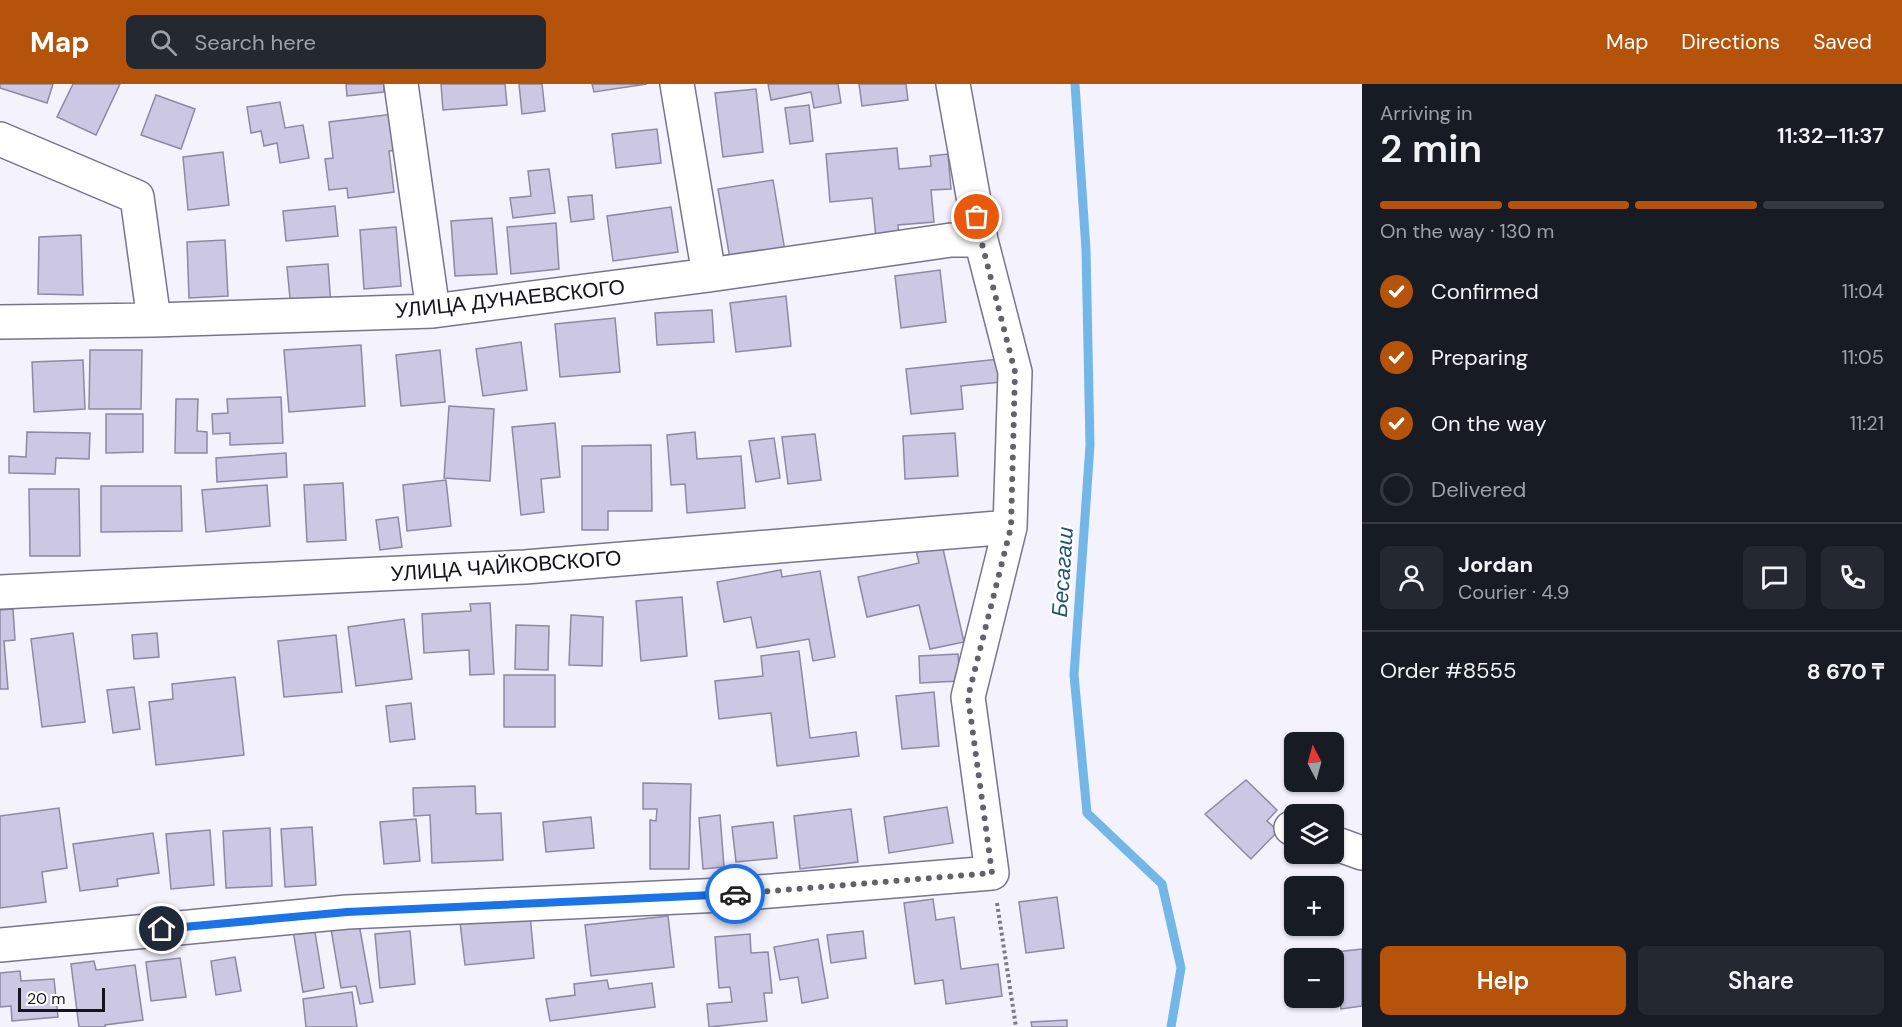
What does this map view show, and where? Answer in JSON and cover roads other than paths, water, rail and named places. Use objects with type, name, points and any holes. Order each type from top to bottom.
[{"type":"street","points":[[401,84],[433,311]]},
{"type":"street","points":[[677,84],[709,275]]},
{"type":"street","points":[[0,945],[347,912],[723,895],[992,873],[968,697],[1011,527],[1015,372],[981,240],[953,84]]},
{"type":"street","points":[[0,139],[137,197],[154,320]]},
{"type":"street","name":"УЛИЦА ДУНАЕВСКОГО","points":[[0,322],[154,320],[433,311],[709,275],[951,240],[981,240]]},
{"type":"street","name":"УЛИЦА ЧАЙКОВСКОГО","points":[[0,592],[525,567],[1011,527]]},
{"type":"street","points":[[1344,847],[1362,853]]},
{"type":"waterway","name":"Бесагаш","points":[[1075,84],[1086,250],[1090,445],[1074,675],[1087,813],[1162,884],[1181,968],[1171,1027]]}]
